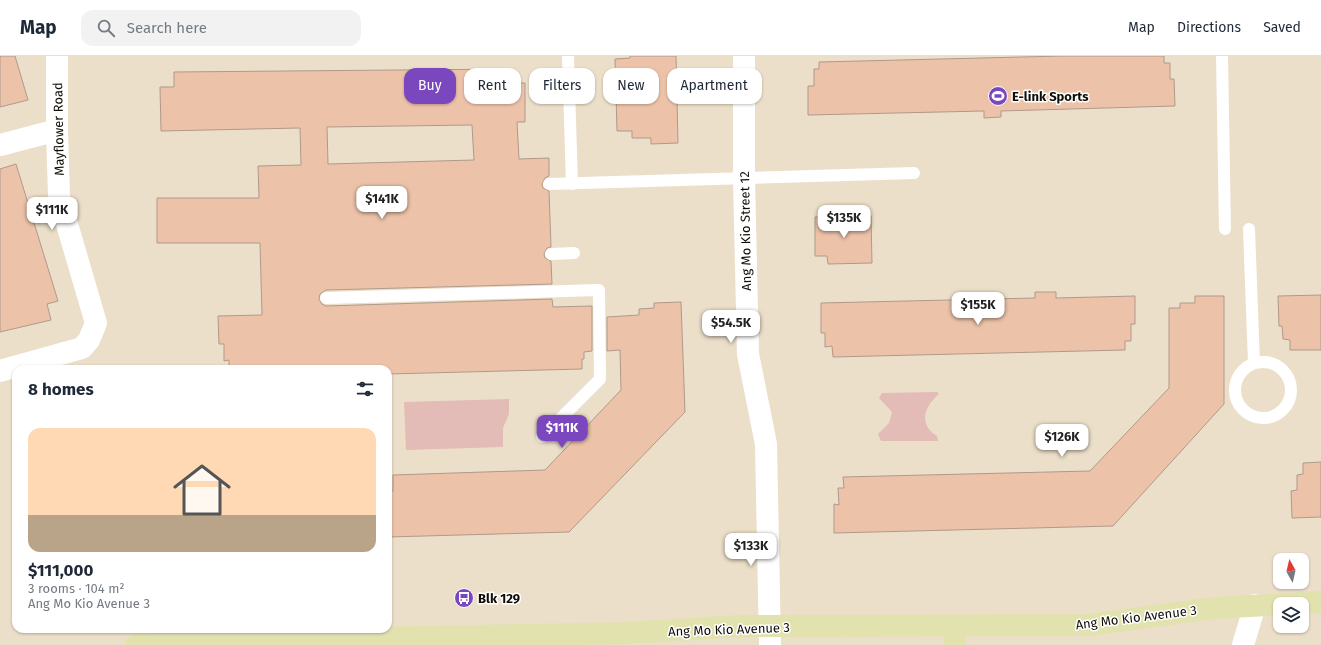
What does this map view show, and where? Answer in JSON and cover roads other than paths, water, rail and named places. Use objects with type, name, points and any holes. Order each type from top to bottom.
[{"type":"main road","name":"Ang Mo Kio Avenue 3","points":[[136,645],[266,640],[626,633],[738,626],[770,636],[955,635],[1088,625],[1214,608],[1321,602]]},
{"type":"street","name":"Mayflower Road","points":[[21,365],[82,348],[89,340],[96,323],[60,197],[57,130],[57,56]]},
{"type":"street","name":"Ang Mo Kio Street 12","points":[[744,56],[744,178],[748,354],[766,444],[770,636]]},
{"type":"street","points":[[0,144],[57,130]]},
{"type":"street","name":"Mayflower Road","points":[[0,371],[12,368]]},
{"type":"street","points":[[1243,645],[1255,605]]},
{"type":"lane","points":[[568,56],[572,184]]},
{"type":"lane","points":[[1222,56],[1225,229]]},
{"type":"lane","points":[[549,184],[914,173]]},
{"type":"lane","points":[[1249,229],[1254,363]]},
{"type":"lane","points":[[551,254],[574,253]]},
{"type":"lane","points":[[326,298],[599,290],[600,380],[542,437]]},
{"type":"lane","points":[[1269,362],[1282,369],[1290,381],[1291,396],[1285,409],[1272,417],[1258,418],[1244,411],[1236,399],[1235,384],[1242,371],[1254,363],[1269,362]]},
{"type":"place","name":"E-link Sports","points":[[998,96]]},
{"type":"place","name":"Blk 129","points":[[464,598]]}]
